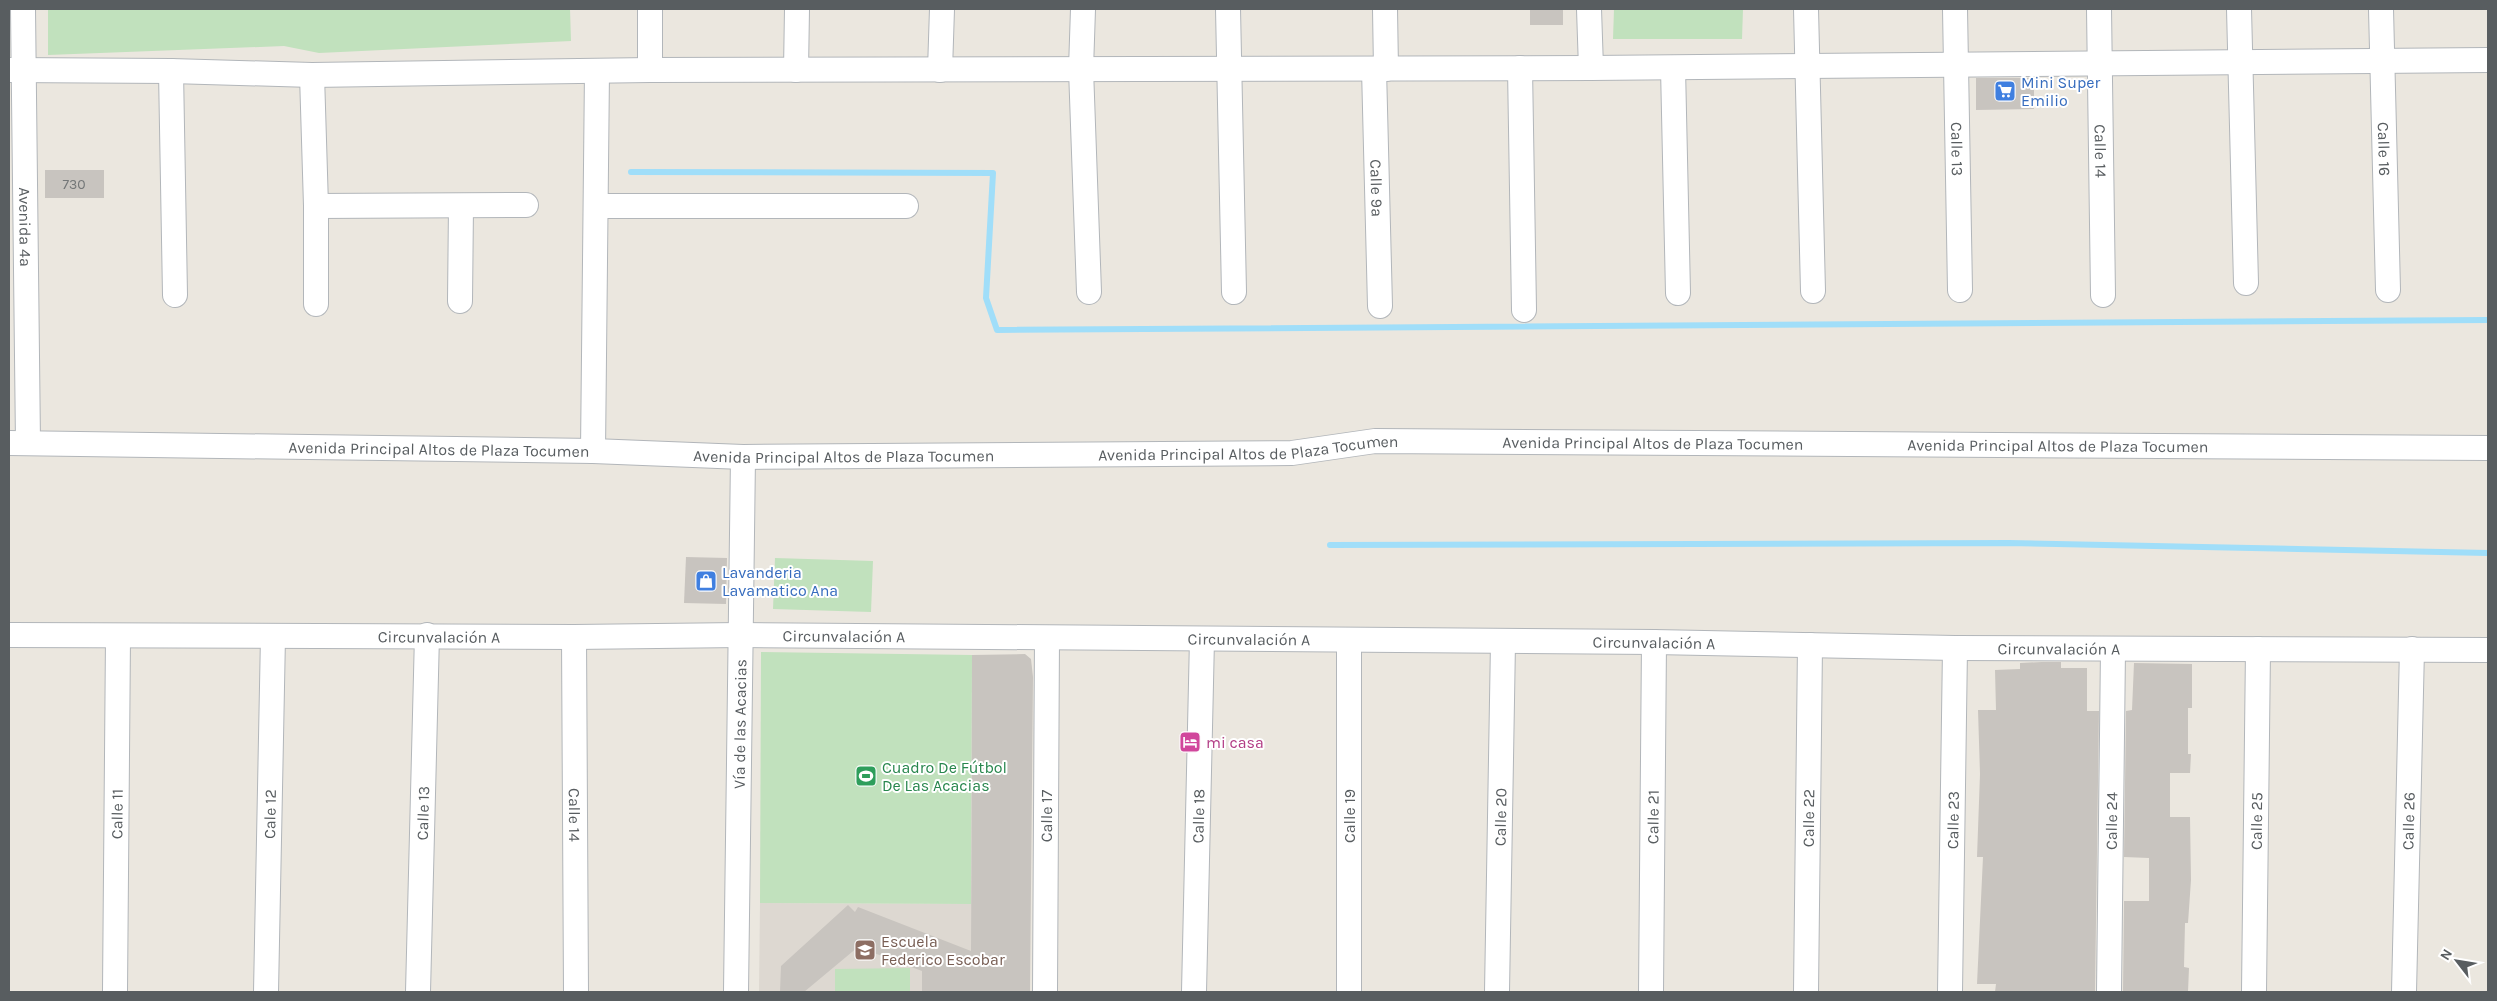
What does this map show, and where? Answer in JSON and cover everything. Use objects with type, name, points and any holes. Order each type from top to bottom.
[{"type":"street","name":"Avenida 4a","points":[[18,443],[17,70],[23,9]]},
{"type":"street","points":[[650,9],[650,70]]},
{"type":"street","points":[[796,70],[797,9]]},
{"type":"street","points":[[940,70],[942,9]]},
{"type":"street","points":[[1083,9],[1081,69],[1089,292]]},
{"type":"street","points":[[1228,9],[1234,292]]},
{"type":"street","name":"Calle 9a","points":[[1380,306],[1380,69],[1385,9]]},
{"type":"street","points":[[1590,9],[1591,68]]},
{"type":"street","points":[[1806,9],[1813,291]]},
{"type":"street","name":"Calle 13","points":[[1955,9],[1960,290]]},
{"type":"street","name":"Calle 14","points":[[2098,9],[2103,295]]},
{"type":"street","points":[[2239,9],[2246,282]]},
{"type":"street","name":"Calle 16","points":[[2381,9],[2388,290]]},
{"type":"street","points":[[17,70],[171,71],[312,75],[650,70],[1673,68],[2488,60]]},
{"type":"street","points":[[1520,68],[1524,310]]},
{"type":"street","points":[[1673,68],[1678,294]]},
{"type":"street","points":[[171,71],[175,295]]},
{"type":"street","points":[[593,451],[597,71]]},
{"type":"street","points":[[312,75],[316,206],[316,304]]},
{"type":"street","points":[[316,206],[526,205]]},
{"type":"street","points":[[460,302],[462,206]]},
{"type":"street","points":[[596,206],[906,206]]},
{"type":"street","name":"Avenida Principal Altos de Plaza Tocumen","points":[[18,443],[593,451],[743,457],[1292,452],[1375,441],[2488,448]]},
{"type":"street","name":"Vía de las Acacias","points":[[736,992],[743,457]]},
{"type":"street","name":"Circunvalación A","points":[[9,635],[118,637],[740,635],[1654,642],[1955,648],[2412,648],[2488,650]]},
{"type":"street","name":"Cale 12","points":[[266,992],[273,636]]},
{"type":"street","name":"Calle 13","points":[[418,992],[427,636]]},
{"type":"street","name":"Calle 11","points":[[115,992],[118,637]]},
{"type":"street","name":"Calle 14","points":[[574,637],[576,992]]},
{"type":"street","name":"Calle 17","points":[[1045,992],[1047,638]]},
{"type":"street","name":"Calle 18","points":[[1194,992],[1202,639]]},
{"type":"street","name":"Calle 19","points":[[1348,640],[1349,992]]},
{"type":"street","name":"Calle 20","points":[[1497,992],[1503,642]]},
{"type":"street","name":"Calle 21","points":[[1651,992],[1654,642]]},
{"type":"street","name":"Calle 22","points":[[1806,992],[1810,644]]},
{"type":"street","name":"Calle 23","points":[[1950,992],[1955,648]]},
{"type":"street","name":"Calle 26","points":[[2404,992],[2412,648]]},
{"type":"street","name":"Calle 24","points":[[2109,992],[2113,649]]},
{"type":"street","name":"Calle 25","points":[[2254,992],[2258,649]]},
{"type":"shaded area","name":"Escuela Federico Escobar","points":[[760,903],[971,904],[971,992],[759,992]]},
{"type":"green space","points":[[48,9],[570,9],[571,41],[319,53],[284,46],[48,55]]},
{"type":"green space","points":[[1614,9],[1743,9],[1742,39],[1613,39]]},
{"type":"green space","points":[[775,558],[873,561],[871,612],[773,609]]},
{"type":"green space","name":"Cuadro De Fútbol De Las Acacias","points":[[761,652],[972,655],[971,904],[760,903]]},
{"type":"green space","points":[[910,968],[910,992],[835,992],[835,969]]},
{"type":"building","points":[[1530,9],[1563,9],[1563,25],[1530,25]]},
{"type":"building","name":"Mini Super Emilio","points":[[1976,78],[2034,78],[2034,109],[1976,110]]},
{"type":"building","points":[[45,170],[104,170],[104,198],[45,198]]},
{"type":"building","name":"Lavanderia Lavamatico Ana","points":[[686,557],[727,558],[726,604],[684,603]]},
{"type":"building","points":[[1025,654],[1031,659],[1033,677],[1030,992],[922,992],[922,971],[858,947],[804,992],[780,992],[781,966],[848,905],[855,912],[858,907],[971,951],[972,655]]},
{"type":"building","points":[[2061,662],[2061,668],[2087,668],[2087,711],[2099,711],[2095,992],[1995,992],[1996,984],[1977,984],[1983,857],[1977,857],[1980,774],[1978,710],[1996,710],[1995,670],[2020,669],[2020,663]]},
{"type":"building","points":[[2134,663],[2192,664],[2192,708],[2188,708],[2188,754],[2191,754],[2190,773],[2170,773],[2170,817],[2190,817],[2191,880],[2188,923],[2185,923],[2184,967],[2189,968],[2188,992],[2123,992],[2124,901],[2149,901],[2149,858],[2124,857],[2126,711],[2132,710]]},
{"type":"waterway","points":[[631,172],[993,173],[986,298],[997,330],[2488,320]]},
{"type":"waterway","points":[[1330,545],[2009,543],[2488,553]]},
{"type":"place","name":"Mini Super Emilio","points":[[2005,91]]},
{"type":"place","name":"Lavanderia Lavamatico Ana","points":[[706,581]]},
{"type":"place","name":"mi casa","points":[[1190,742]]},
{"type":"place","name":"Cuadro De Fútbol De Las Acacias","points":[[866,776]]},
{"type":"place","name":"Escuela Federico Escobar","points":[[865,950]]}]
